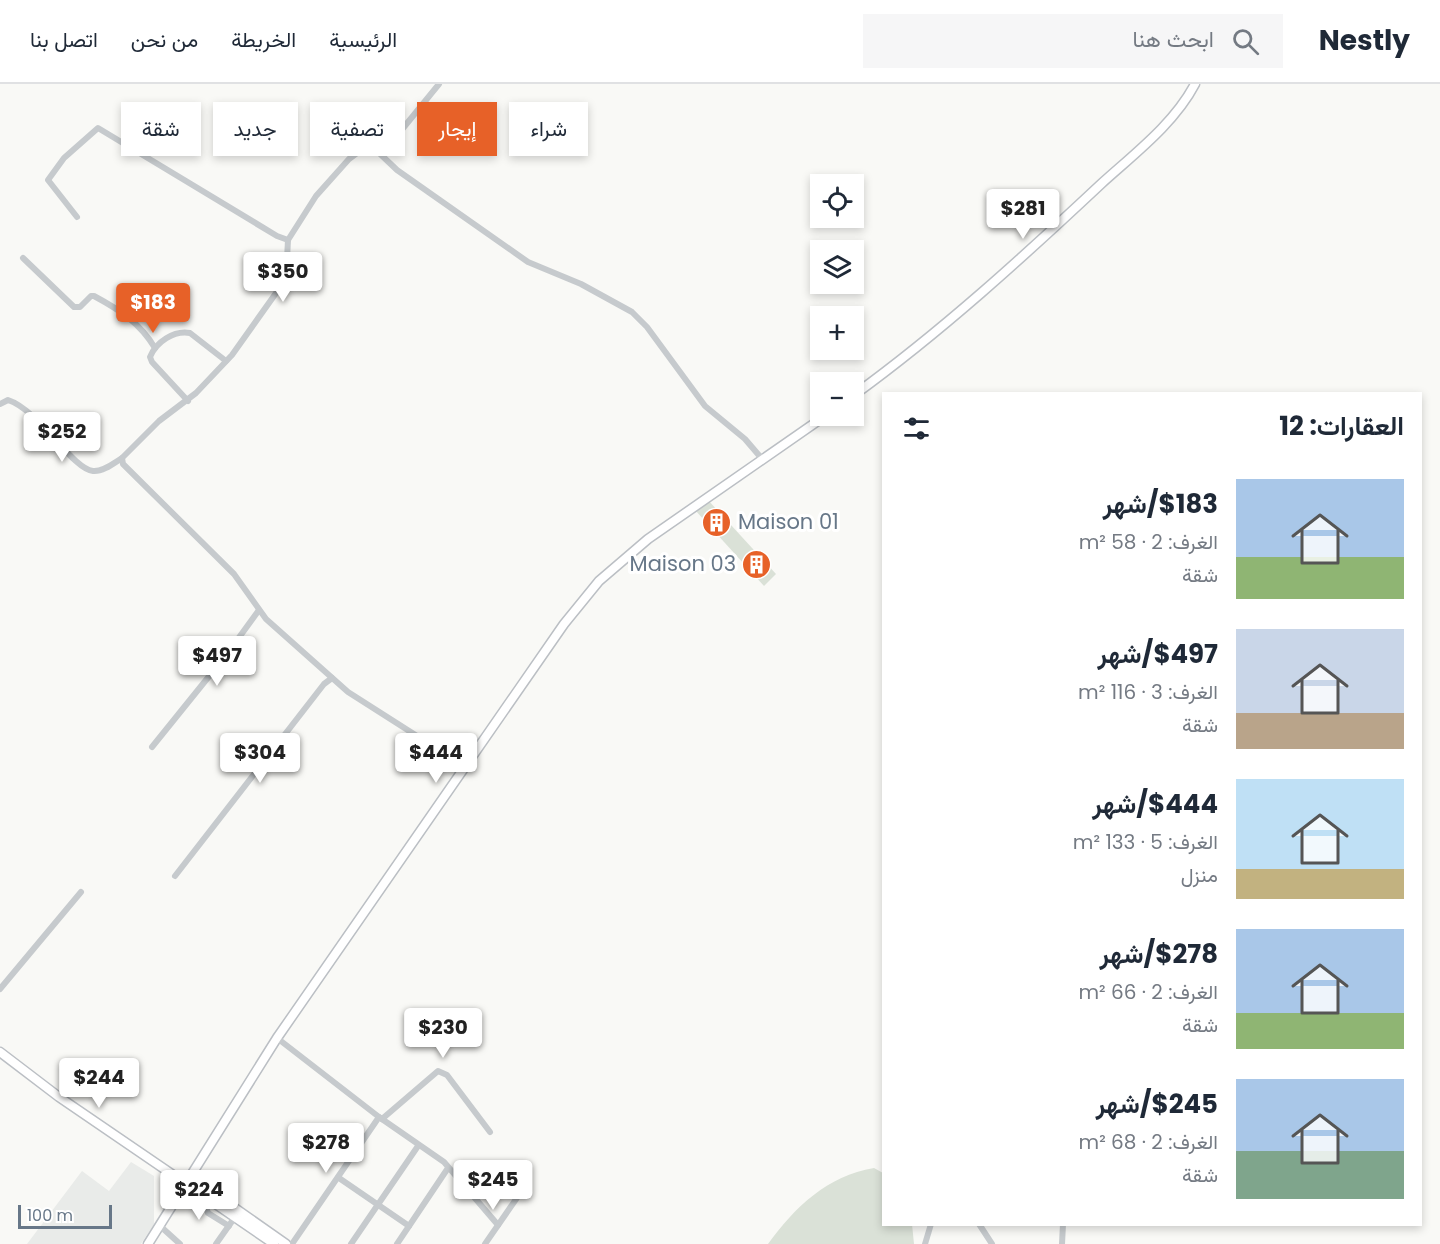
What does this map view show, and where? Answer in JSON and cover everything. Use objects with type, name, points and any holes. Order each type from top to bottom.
[{"type":"main road","points":[[864,388],[914,351],[1010,269],[1162,128],[1195,84]]},
{"type":"main road","points":[[148,1244],[277,1038],[564,624],[599,581],[648,539],[811,426]]},
{"type":"main road","points":[[0,1052],[68,1103],[286,1244]]},
{"type":"main road","points":[[187,1179],[210,1199],[274,1244]]},
{"type":"street","points":[[405,126],[439,84]]},
{"type":"street","points":[[77,218],[48,180],[64,158],[98,128],[277,236],[288,240]]},
{"type":"street","points":[[0,404],[8,400],[30,412],[79,464],[91,471],[101,470],[122,458],[159,420],[188,400],[226,361],[286,279],[288,240],[316,196],[355,156]]},
{"type":"street","points":[[384,156],[397,170],[528,262],[581,284],[632,312],[647,327],[705,406],[745,439],[763,460]]},
{"type":"street","points":[[23,258],[74,307],[80,307],[90,296],[94,296],[130,317],[147,335],[154,348]]},
{"type":"street","points":[[188,400],[152,362],[150,357],[154,348],[170,335],[190,333],[226,361]]},
{"type":"street","points":[[122,458],[128,471],[234,574],[259,609],[288,641],[332,678],[380,714],[428,743],[470,744],[478,747]]},
{"type":"street","points":[[152,747],[227,654],[259,609]]},
{"type":"street","points":[[175,876],[324,684],[332,678]]},
{"type":"street","points":[[0,989],[81,892]]},
{"type":"street","points":[[277,1038],[418,1146],[444,1162],[498,1225]]},
{"type":"street","points":[[292,1244],[381,1118],[438,1071],[447,1075],[490,1132]]},
{"type":"street","points":[[351,1244],[418,1146]]},
{"type":"street","points":[[397,1244],[448,1168]]},
{"type":"street","points":[[339,1178],[409,1226]]},
{"type":"street","points":[[485,1244],[521,1192]]},
{"type":"street","points":[[210,1199],[206,1207],[208,1213],[229,1226]]},
{"type":"street","points":[[216,1244],[236,1217]]},
{"type":"street","points":[[159,1225],[180,1244]]},
{"type":"street","points":[[925,1244],[930,1226]]},
{"type":"street","points":[[980,1226],[992,1244]]},
{"type":"street","points":[[1062,1244],[1063,1226]]},
{"type":"shaded area","points":[[708,500],[776,574],[764,586],[695,510]]},
{"type":"shaded area","points":[[131,1162],[154,1176],[154,1224],[141,1244],[27,1244],[82,1171],[109,1191]]},
{"type":"shaded area","points":[[874,1168],[882,1172],[882,1226],[912,1226],[914,1244],[768,1244],[789,1218],[814,1195],[841,1178]]},
{"type":"place","name":"Maison 01","points":[[717,522]]},
{"type":"place","name":"Maison 03","points":[[757,564]]}]
